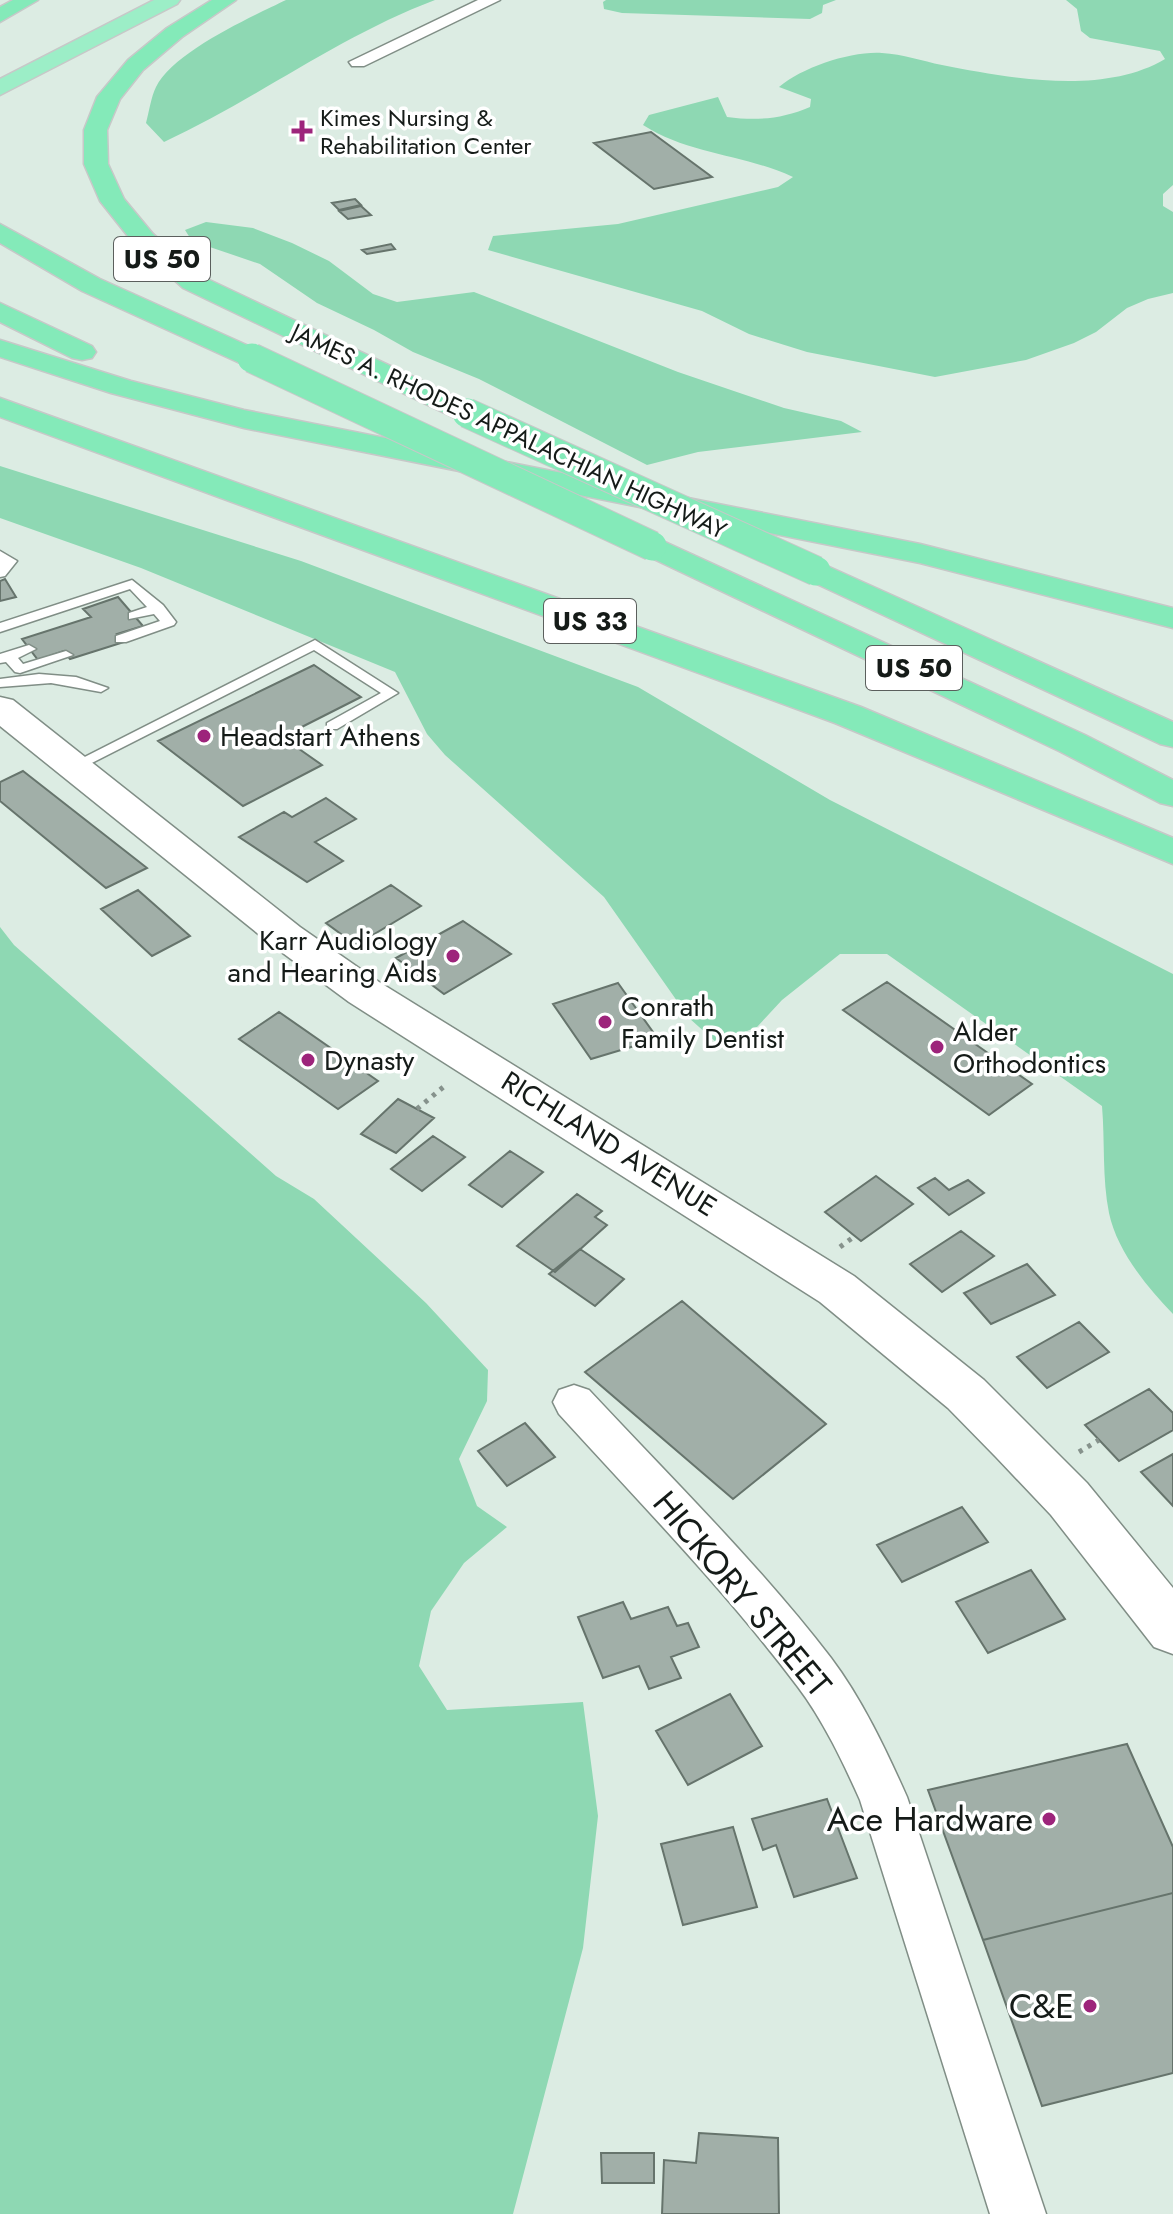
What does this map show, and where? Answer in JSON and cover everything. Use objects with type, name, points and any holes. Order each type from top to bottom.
[{"type":"highway","points":[[0,16],[28,0]]},
{"type":"highway","points":[[0,88],[170,0]]},
{"type":"highway","name":"JAMES A. RHODES APPALACHIAN HIGHWAY","points":[[226,0],[187,23],[144,55],[116,84],[103,105],[94,151],[93,164],[107,197],[129,227],[192,282],[467,413],[1173,736]]},
{"type":"highway","name":"JAMES A. RHODES APPALACHIAN HIGHWAY","points":[[0,232],[24,249],[77,277],[1072,743],[1173,795]]},
{"type":"highway","points":[[0,311],[124,371],[317,437]]},
{"type":"highway","points":[[0,348],[63,371],[317,437],[883,545],[1075,589],[1173,618]]},
{"type":"highway","name":"US 33","points":[[0,407],[628,634],[951,756],[1173,852]]},
{"type":"highway","points":[[0,437],[163,493],[628,634]]},
{"type":"main road","name":"RICHLAND AVENUE","points":[[0,708],[286,936],[364,992],[837,1289],[966,1394],[1014,1442],[1069,1499],[1173,1629]]},
{"type":"street","points":[[358,62],[492,0]]},
{"type":"street","name":"HICKORY STREET","points":[[574,1402],[788,1639],[816,1674],[862,1752],[883,1797],[1018,2214]]},
{"type":"lane","points":[[0,555],[10,561],[0,573]]},
{"type":"lane","points":[[0,628],[132,584],[169,622],[121,639]]},
{"type":"lane","points":[[134,616],[158,608]]},
{"type":"lane","points":[[73,767],[315,644],[391,693],[332,726]]},
{"type":"lane","points":[[4,657],[29,649]]},
{"type":"lane","points":[[4,657],[20,669],[66,655]]},
{"type":"lane","points":[[0,683],[53,676],[79,680],[101,688]]},
{"type":"path","points":[[417,1109],[454,1077]]},
{"type":"path","points":[[832,1253],[855,1236]]},
{"type":"path","points":[[1071,1457],[1099,1440]]},
{"type":"green space","points":[[286,0],[435,0],[365,31],[164,142],[146,123],[154,91],[165,74],[214,37]]},
{"type":"green space","points":[[836,0],[823,5],[822,13],[810,19],[622,13],[604,9],[603,2]]},
{"type":"green space","points":[[1066,0],[1173,0],[1173,185],[1163,194],[1163,206],[1173,212],[1173,293],[1127,308],[1096,332],[1074,343],[1026,360],[935,377],[807,352],[749,334],[702,311],[488,250],[493,236],[618,224],[778,187],[793,177],[756,163],[679,143],[643,125],[649,115],[718,97],[727,117],[769,118],[800,111],[810,107],[811,99],[779,87],[814,67],[842,58],[870,53],[890,54],[996,75],[1055,81],[1113,77],[1165,59],[1160,51],[1090,38],[1081,31],[1077,9]]},
{"type":"green space","points":[[206,222],[253,228],[292,243],[329,261],[373,294],[397,302],[474,292],[678,372],[784,408],[841,421],[862,432],[698,452],[647,465],[479,379],[413,352],[317,303],[260,264],[192,241],[185,230]]},
{"type":"green space","points":[[0,466],[301,561],[638,687],[830,800],[1173,974],[1173,1314],[1134,1268],[1113,1227],[1105,1187],[1102,1106],[887,954],[840,954],[782,1000],[757,1027],[717,1043],[689,1018],[604,897],[445,755],[427,734],[395,672],[141,568],[0,518]]},
{"type":"green space","points":[[0,927],[14,945],[276,1176],[314,1199],[426,1303],[488,1370],[487,1401],[459,1459],[477,1506],[507,1527],[464,1563],[431,1611],[419,1666],[447,1710],[583,1702],[598,1816],[583,1948],[513,2214],[0,2214]]},
{"type":"building","points":[[651,132],[712,177],[654,189],[594,143]]},
{"type":"building","points":[[355,199],[361,205],[339,210],[332,203]]},
{"type":"building","points":[[361,206],[371,215],[348,219],[339,211]]},
{"type":"building","points":[[391,244],[395,249],[367,254],[362,250]]},
{"type":"building","points":[[5,579],[16,597],[0,601],[0,581]]},
{"type":"building","points":[[118,597],[143,626],[117,634],[124,642],[70,659],[64,651],[38,660],[22,639],[91,617],[83,609]]},
{"type":"building","points":[[314,665],[361,697],[282,737],[322,765],[243,806],[158,741]]},
{"type":"building","points":[[23,771],[147,868],[106,888],[0,801],[0,782]]},
{"type":"building","points":[[326,798],[356,819],[315,842],[343,861],[307,882],[239,837],[284,812],[292,817]]},
{"type":"building","points":[[391,885],[421,906],[356,945],[326,923]]},
{"type":"building","points":[[138,890],[190,936],[152,956],[101,909]]},
{"type":"building","name":"Karr Audiology and Hearing Aids","points":[[463,921],[511,954],[444,994],[396,958]]},
{"type":"building","name":"Alder Orthodontics","points":[[887,982],[1032,1084],[989,1115],[843,1010]]},
{"type":"building","name":"Conrath Family Dentist","points":[[618,983],[658,1039],[591,1059],[553,1004]]},
{"type":"building","name":"Dynasty","points":[[279,1012],[378,1081],[338,1109],[239,1039]]},
{"type":"building","points":[[398,1099],[434,1118],[396,1153],[361,1134]]},
{"type":"building","points":[[433,1136],[465,1157],[422,1191],[391,1169]]},
{"type":"building","points":[[510,1151],[543,1172],[502,1207],[469,1185]]},
{"type":"building","points":[[876,1176],[913,1204],[861,1241],[825,1212]]},
{"type":"building","points":[[935,1178],[949,1190],[968,1180],[984,1193],[949,1215],[918,1188]]},
{"type":"building","points":[[577,1194],[602,1211],[595,1217],[607,1225],[555,1272],[517,1246]]},
{"type":"building","points":[[961,1231],[994,1256],[942,1292],[910,1264]]},
{"type":"building","points":[[580,1249],[624,1279],[595,1306],[549,1274]]},
{"type":"building","points":[[1027,1264],[1055,1295],[991,1324],[964,1293]]},
{"type":"building","points":[[682,1301],[826,1424],[733,1499],[585,1372]]},
{"type":"building","points":[[1079,1322],[1109,1352],[1047,1388],[1017,1357]]},
{"type":"building","points":[[1149,1389],[1173,1413],[1173,1430],[1119,1461],[1085,1425]]},
{"type":"building","points":[[525,1423],[555,1457],[507,1486],[478,1451]]},
{"type":"building","points":[[1173,1454],[1173,1506],[1141,1472]]},
{"type":"building","points":[[962,1507],[988,1542],[902,1582],[877,1545]]},
{"type":"building","points":[[1031,1570],[1065,1619],[988,1653],[956,1602]]},
{"type":"building","points":[[623,1602],[631,1619],[668,1607],[677,1626],[688,1623],[699,1647],[671,1657],[681,1678],[649,1689],[639,1666],[603,1678],[578,1617]]},
{"type":"building","points":[[730,1694],[762,1746],[688,1785],[656,1731]]},
{"type":"building","name":"Ace Hardware","points":[[1127,1744],[1173,1847],[1173,1893],[983,1940],[928,1790]]},
{"type":"building","points":[[827,1799],[857,1878],[794,1897],[776,1845],[763,1850],[752,1819]]},
{"type":"building","points":[[733,1827],[757,1907],[683,1925],[661,1844]]},
{"type":"building","name":"C&E","points":[[1173,1893],[1173,2073],[1042,2106],[983,1940]]},
{"type":"building","points":[[699,2133],[778,2138],[779,2214],[662,2214],[664,2160],[696,2163]]},
{"type":"building","points":[[601,2153],[654,2153],[654,2183],[602,2183]]},
{"type":"place","name":"Kimes Nursing & Rehabilitation Center","points":[[302,131]]},
{"type":"place","name":"Headstart Athens","points":[[204,736]]},
{"type":"place","name":"Karr Audiology and Hearing Aids","points":[[453,956]]},
{"type":"place","name":"Conrath Family Dentist","points":[[605,1022]]},
{"type":"place","name":"Alder Orthodontics","points":[[937,1047]]},
{"type":"place","name":"Dynasty","points":[[308,1060]]},
{"type":"place","name":"Ace Hardware","points":[[1049,1819]]},
{"type":"place","name":"C&E","points":[[1090,2006]]}]
